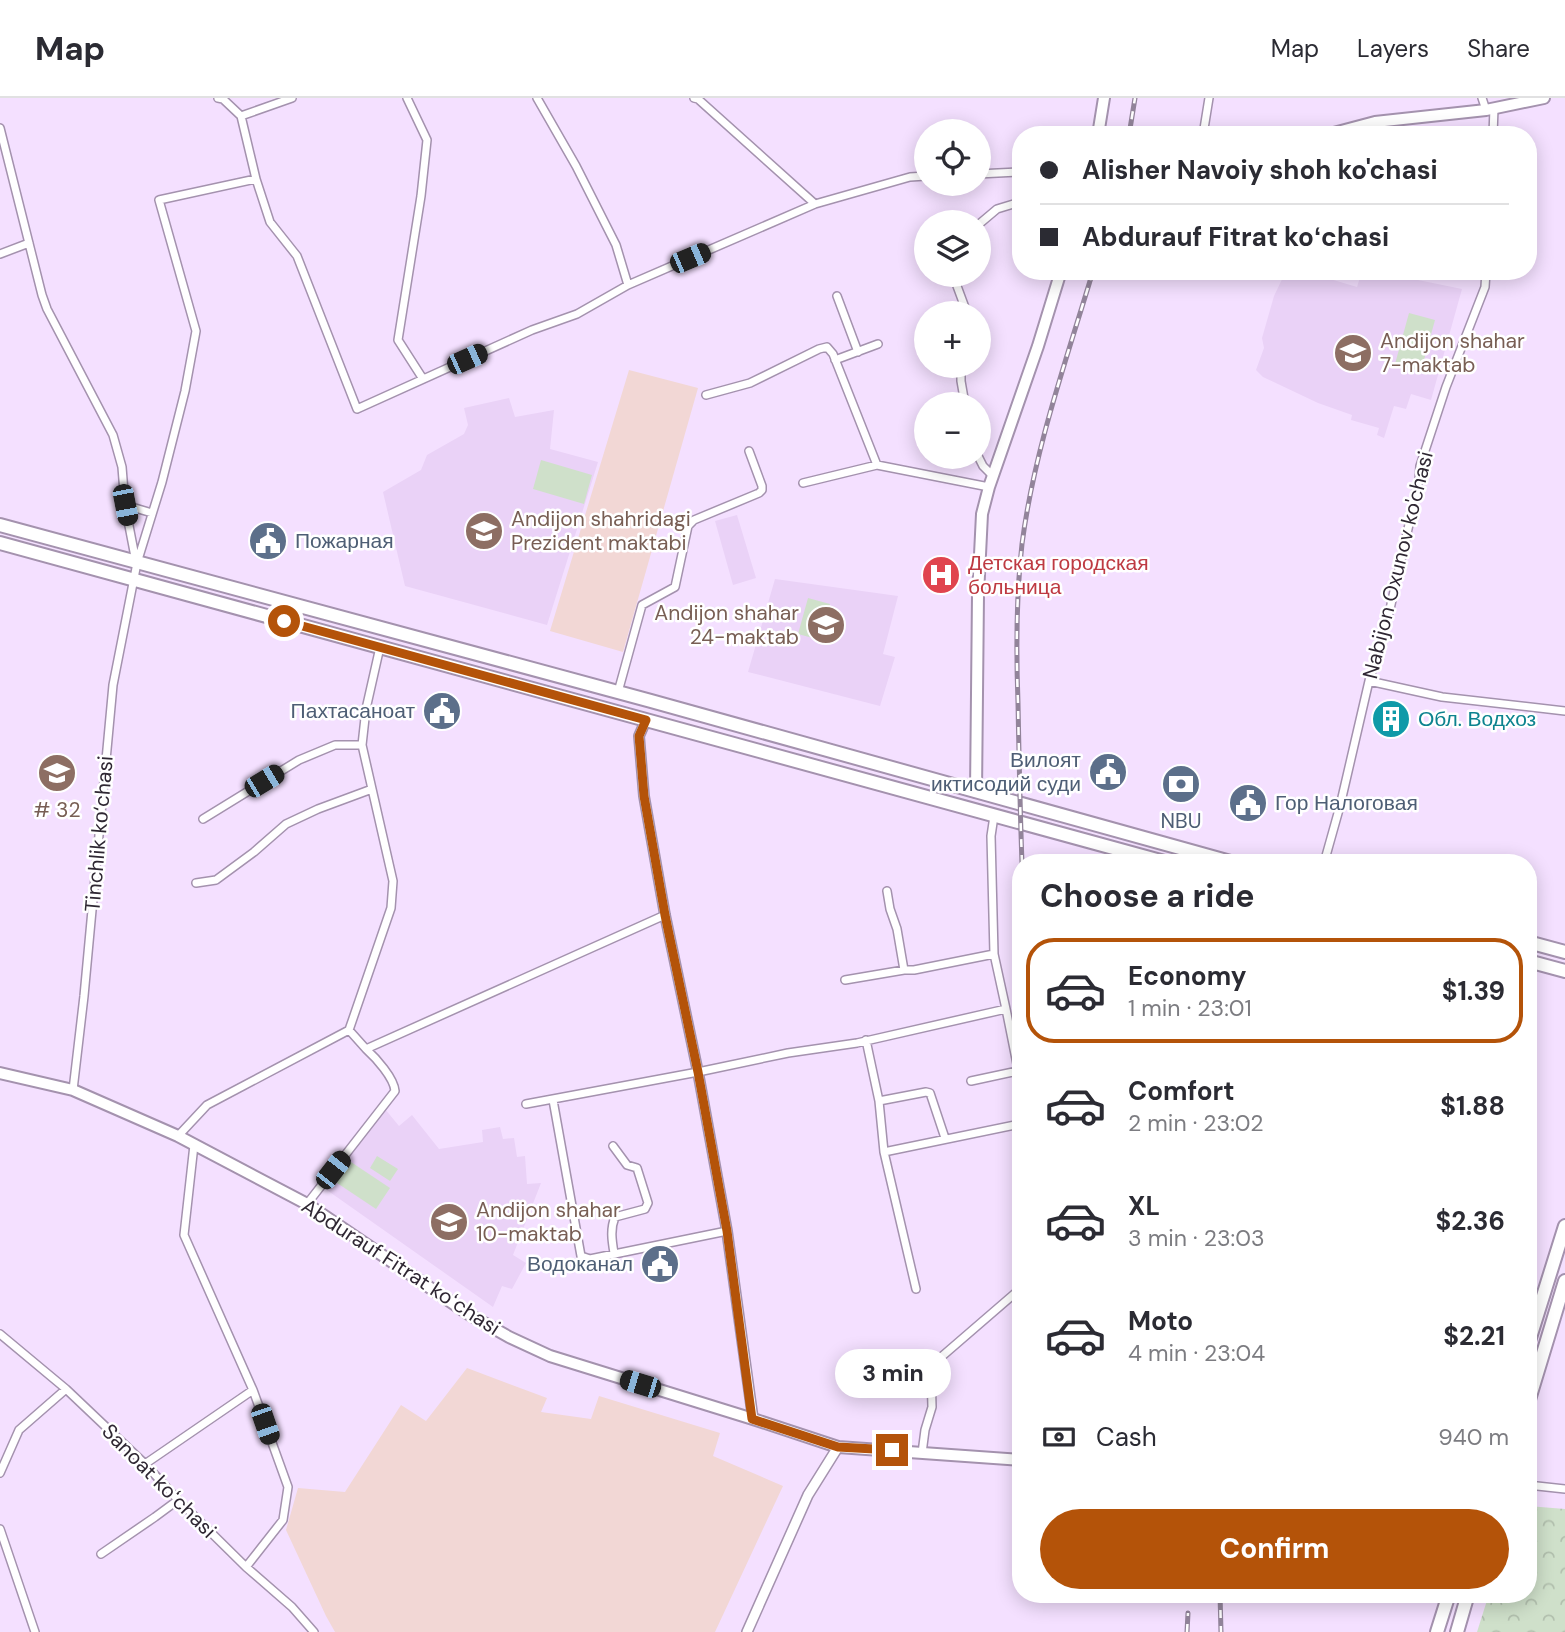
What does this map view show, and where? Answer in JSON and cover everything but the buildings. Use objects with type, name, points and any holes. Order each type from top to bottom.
[{"type":"main road","points":[[1099,126],[1104,98]]},
{"type":"main road","points":[[1360,126],[1382,120],[1490,109],[1544,98]]},
{"type":"main road","points":[[976,792],[978,596],[982,514],[1058,280]]},
{"type":"main road","points":[[0,525],[651,701],[1201,854]]},
{"type":"main road","points":[[0,543],[994,816],[1114,854]]},
{"type":"main road","points":[[234,607],[238,589]]},
{"type":"main road","points":[[260,615],[265,596]]},
{"type":"main road","points":[[445,665],[450,648]]},
{"type":"main road","points":[[646,720],[651,701]]},
{"type":"main road","points":[[763,752],[769,734]]},
{"type":"main road","points":[[1537,944],[1565,952]]},
{"type":"main road","points":[[1537,963],[1565,971]]},
{"type":"main road","name":"Abdurauf Fitrat koʻchasi","points":[[0,1073],[74,1090],[178,1136],[307,1204],[470,1315],[550,1356],[838,1447],[1012,1459]]},
{"type":"main road","points":[[1537,1315],[1565,1226]]},
{"type":"main road","points":[[1537,1373],[1565,1281]]},
{"type":"main road","points":[[1437,1632],[1446,1603]]},
{"type":"main road","points":[[1457,1632],[1465,1603]]},
{"type":"street","points":[[218,98],[223,99],[240,117],[270,222],[297,256],[357,409],[532,330],[577,314],[628,285],[816,204],[914,177]]},
{"type":"street","points":[[240,117],[292,98]]},
{"type":"street","points":[[407,98],[427,140],[398,340],[424,379]]},
{"type":"street","points":[[537,98],[576,166],[615,245],[628,285]]},
{"type":"street","points":[[694,98],[816,204]]},
{"type":"street","points":[[1204,126],[1209,98]]},
{"type":"street","points":[[1482,98],[1490,109],[1492,126]]},
{"type":"street","points":[[0,128],[41,295],[113,435],[122,467],[125,505],[136,563]]},
{"type":"street","points":[[991,173],[1012,172]]},
{"type":"street","points":[[136,563],[162,482],[185,391],[196,331],[159,200],[256,179]]},
{"type":"street","points":[[991,214],[1012,204]]},
{"type":"street","points":[[0,254],[29,243]]},
{"type":"street","name":"Nabijon Oxunov ko'chasi","points":[[1327,854],[1369,681],[1390,609],[1420,466],[1485,280]]},
{"type":"street","points":[[837,296],[858,352]]},
{"type":"street","points":[[835,360],[878,344]]},
{"type":"street","points":[[706,395],[750,383],[827,347],[835,360],[877,465]]},
{"type":"street","points":[[618,692],[642,604],[675,587],[688,526],[694,520],[762,490],[749,451]]},
{"type":"street","points":[[803,483],[877,465],[991,481]]},
{"type":"street","points":[[985,469],[991,481]]},
{"type":"street","points":[[125,505],[152,513]]},
{"type":"street","name":"Tinchlik kо‘chasi","points":[[74,1090],[113,685],[136,563]]},
{"type":"street","points":[[178,1136],[207,1105],[349,1030],[391,908],[393,881],[362,745],[366,709],[380,647]]},
{"type":"street","points":[[1369,681],[1442,697],[1565,711]]},
{"type":"street","points":[[646,720],[639,736],[644,796],[727,1231],[752,1419]]},
{"type":"street","points":[[203,819],[299,760],[335,745],[362,745]]},
{"type":"street","points":[[196,883],[216,880],[286,824],[372,789]]},
{"type":"street","points":[[994,816],[991,836],[994,954],[1012,1039]]},
{"type":"street","points":[[887,891],[904,970]]},
{"type":"street","points":[[366,1049],[665,915]]},
{"type":"street","points":[[845,980],[994,954]]},
{"type":"street","points":[[526,1104],[866,1040],[1006,1009]]},
{"type":"street","points":[[307,1204],[395,1091],[395,1085],[373,1055],[349,1030]]},
{"type":"street","points":[[866,1040],[879,1101],[884,1152],[916,1289]]},
{"type":"street","points":[[971,1082],[1012,1076]]},
{"type":"street","points":[[879,1101],[926,1091],[930,1093],[945,1138]]},
{"type":"street","points":[[553,1100],[581,1256],[590,1259],[727,1231]]},
{"type":"street","points":[[884,1152],[1012,1125]]},
{"type":"street","points":[[194,1145],[184,1235],[253,1390],[288,1487],[283,1520],[246,1567]]},
{"type":"street","points":[[613,1146],[627,1165],[637,1168],[648,1203],[645,1209],[615,1217],[611,1237],[614,1253]]},
{"type":"street","points":[[922,1453],[932,1407],[931,1371],[940,1358],[1012,1296]]},
{"type":"street","name":"Sanoat koʻchasi","points":[[0,1334],[66,1389],[145,1464],[246,1567],[292,1607],[314,1632]]},
{"type":"street","points":[[0,1473],[19,1430],[66,1389]]},
{"type":"street","points":[[145,1464],[253,1390]]},
{"type":"street","points":[[747,1632],[808,1495],[838,1447]]},
{"type":"street","points":[[1537,1486],[1565,1489]]},
{"type":"street","points":[[101,1554],[178,1500]]},
{"type":"street","points":[[0,1529],[35,1632]]},
{"type":"shaded area","name":"Andijon shahar 7-maktab","points":[[1282,280],[1333,280],[1357,287],[1359,280],[1418,280],[1462,289],[1431,400],[1411,394],[1406,409],[1394,406],[1384,438],[1377,435],[1379,428],[1351,420],[1352,415],[1318,403],[1263,377],[1256,370],[1264,348],[1262,338],[1274,296]]},
{"type":"shaded area","points":[[629,370],[698,388],[623,652],[550,631]]},
{"type":"shaded area","name":"Andijon shahridagi Prezident maktabi","points":[[509,398],[515,417],[554,410],[550,449],[598,462],[547,625],[405,586],[383,492],[421,470],[427,455],[464,434],[468,425],[464,408]]},
{"type":"shaded area","points":[[737,515],[756,578],[733,585],[715,521]]},
{"type":"shaded area","name":"Andijon shahar 24-maktab","points":[[775,579],[898,596],[883,654],[895,657],[880,706],[748,672]]},
{"type":"shaded area","name":"Andijon shahar 10-maktab","points":[[385,1109],[399,1126],[412,1115],[439,1149],[483,1142],[482,1130],[500,1127],[503,1139],[514,1138],[517,1157],[525,1156],[527,1184],[541,1183],[513,1255],[526,1263],[512,1289],[502,1286],[493,1307],[324,1188]]},
{"type":"shaded area","points":[[467,1368],[547,1398],[541,1412],[591,1419],[599,1396],[720,1433],[713,1456],[783,1486],[715,1632],[335,1632],[286,1530],[298,1488],[345,1492],[401,1405],[426,1421]]},
{"type":"green space","points":[[1409,313],[1435,320],[1421,371],[1395,364]]},
{"type":"green space","points":[[541,460],[592,475],[584,504],[533,489]]},
{"type":"green space","points":[[808,598],[830,604],[820,640],[798,634]]},
{"type":"green space","points":[[377,1156],[398,1169],[390,1181],[370,1168]]},
{"type":"green space","points":[[348,1160],[390,1188],[376,1209],[334,1181]]},
{"type":"green space","points":[[1537,1507],[1565,1509],[1565,1632],[1477,1632],[1486,1603],[1537,1603]]},
{"type":"railway","points":[[1130,126],[1135,98]]},
{"type":"railway","points":[[1022,854],[1017,643],[1022,544],[1043,440],[1090,280]]},
{"type":"railway","points":[[1220,1603],[1221,1632]]},
{"type":"railway","points":[[1187,1632],[1188,1613]]},
{"type":"place","name":"Andijon shahar 7-maktab","points":[[1353,353]]},
{"type":"place","name":"Andijon shahridagi Prezident maktabi","points":[[484,531]]},
{"type":"place","name":"Пожарная","points":[[268,541]]},
{"type":"place","name":"Детская городская больница","points":[[941,575]]},
{"type":"place","name":"Andijon shahar 24-maktab","points":[[826,625]]},
{"type":"place","name":"Пахтасаноат","points":[[442,711]]},
{"type":"place","name":"Обл. Водхоз","points":[[1391,719]]},
{"type":"place","name":"Вилоят иктисодий суди","points":[[1108,772]]},
{"type":"place","name":"# 32","points":[[57,773]]},
{"type":"place","name":"NBU","points":[[1181,784]]},
{"type":"place","name":"Гор Налоговая","points":[[1248,803]]},
{"type":"place","name":"Andijon shahar 10-maktab","points":[[449,1222]]},
{"type":"place","name":"Водоканал","points":[[660,1264]]},
{"type":"route","points":[[284,621],[646,720],[639,736],[644,796],[727,1231],[752,1419],[838,1447],[892,1450]]}]
